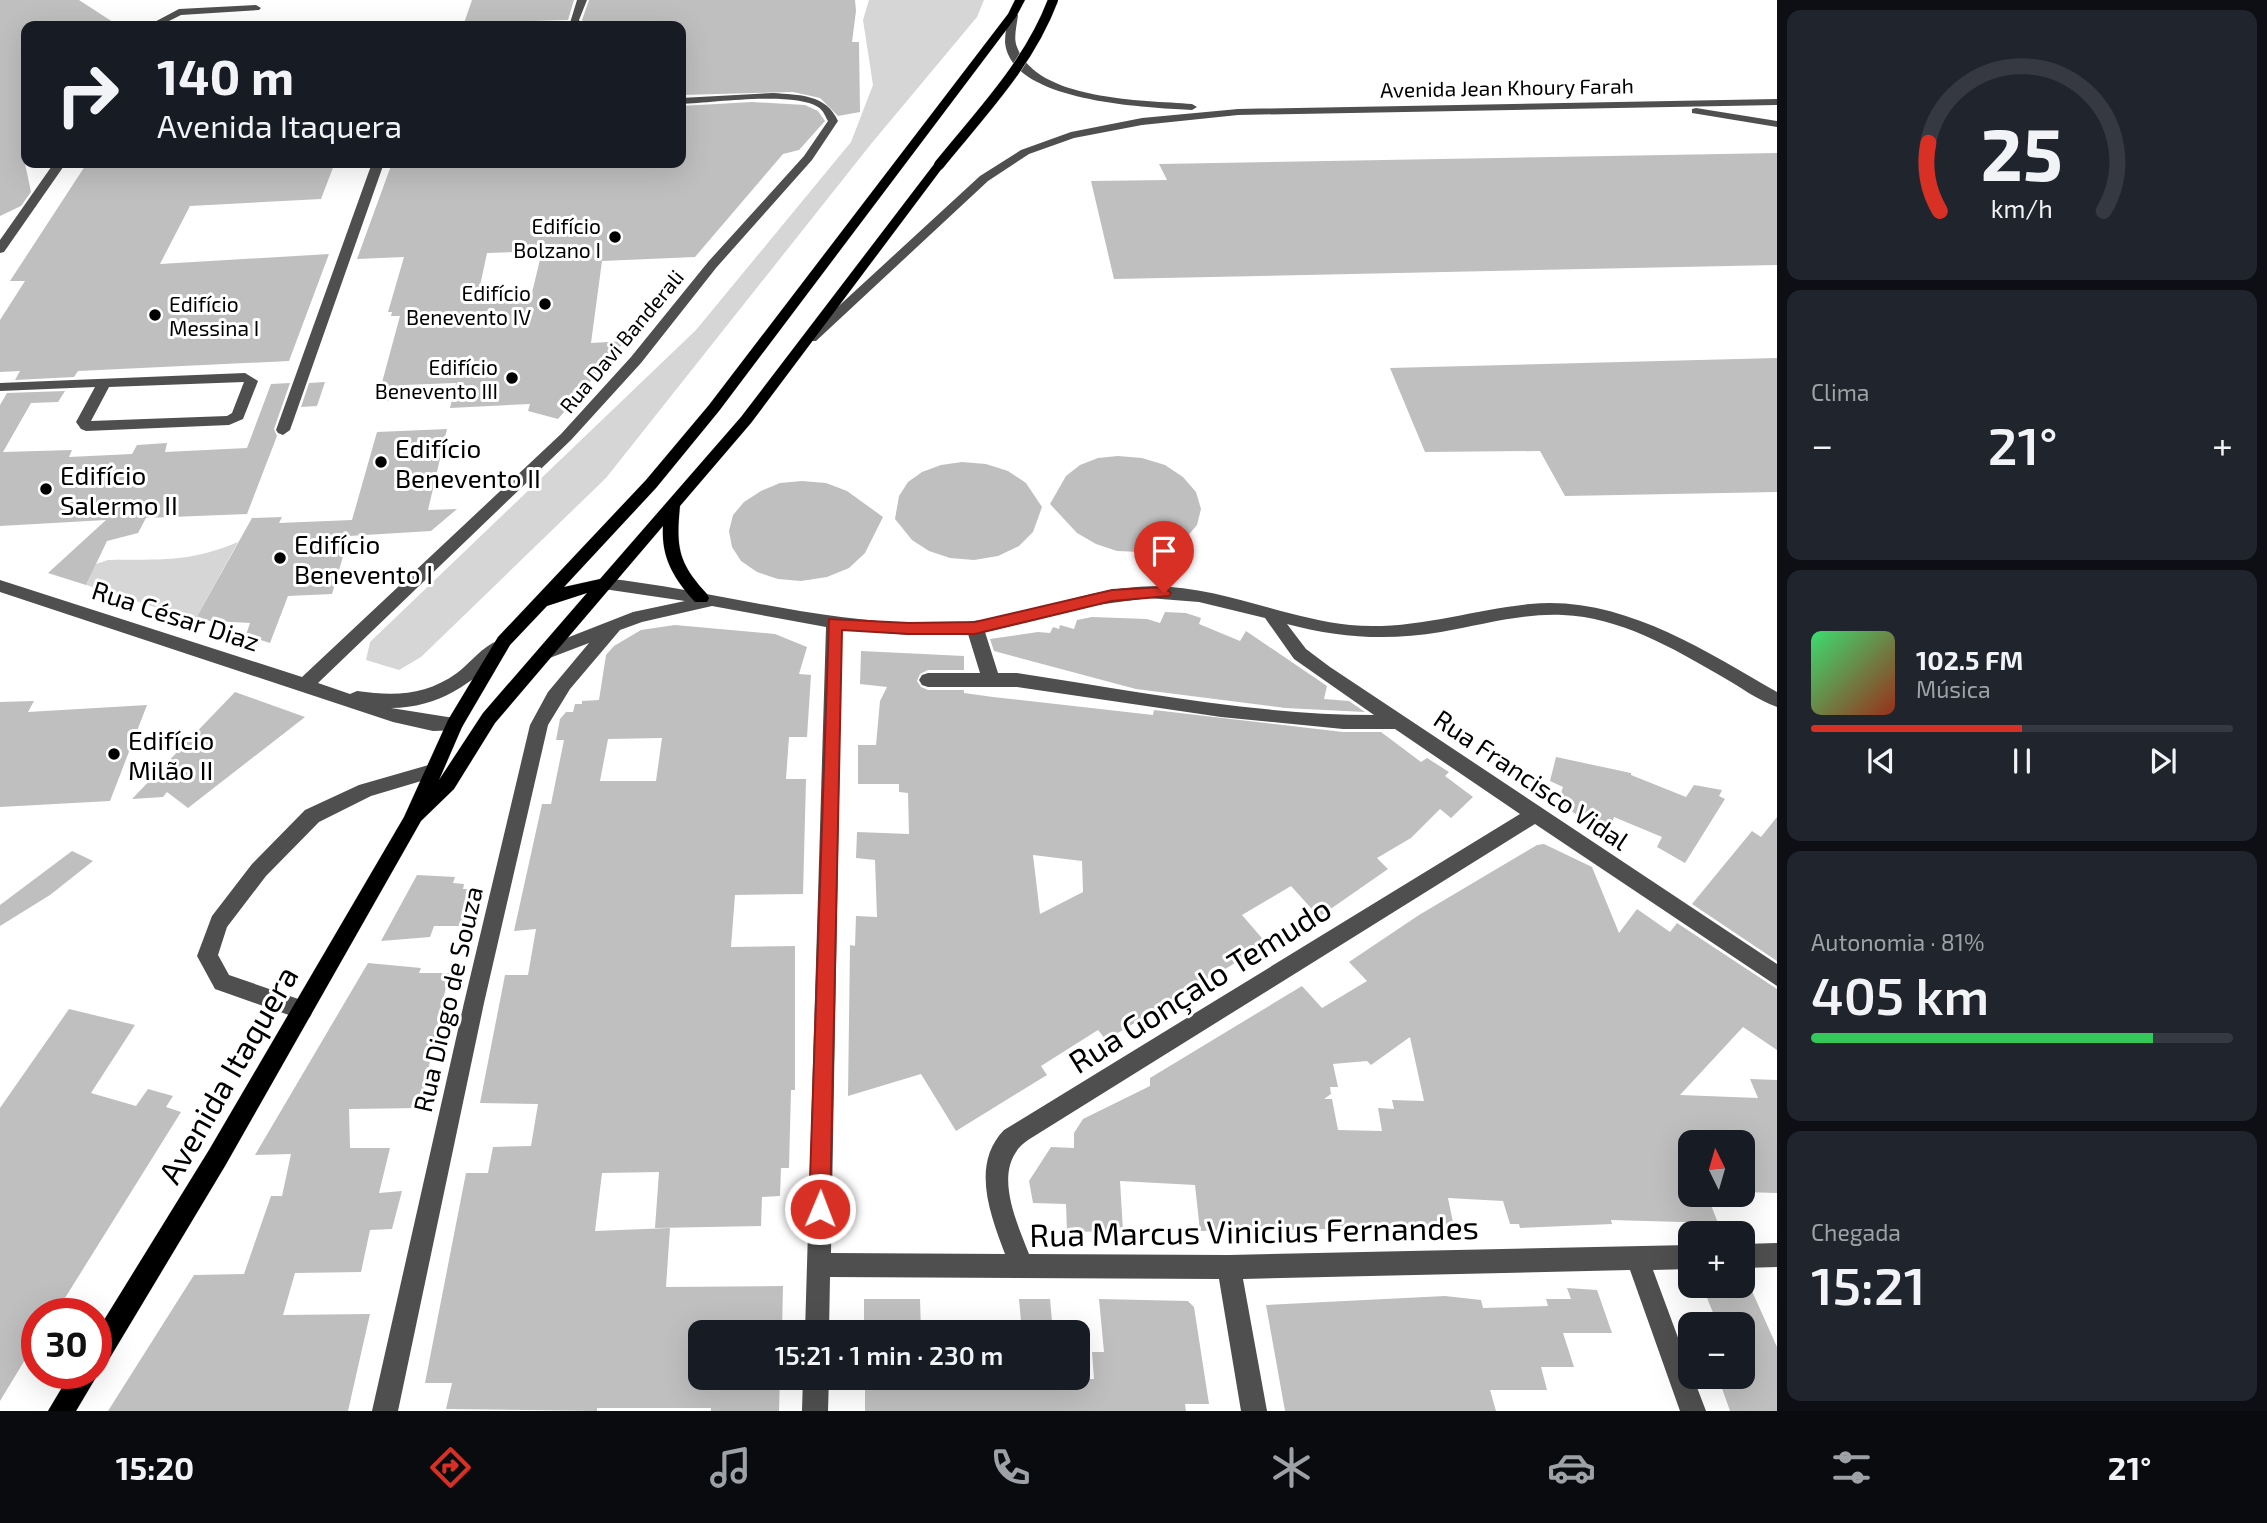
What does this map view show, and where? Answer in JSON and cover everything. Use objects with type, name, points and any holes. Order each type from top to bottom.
[{"type":"main road","name":"Avenida Itaquera","points":[[112,1331],[217,1158],[412,821],[454,725],[504,641],[650,484],[714,408],[1013,15],[1020,0]]},
{"type":"main road","points":[[547,653],[603,584],[746,421],[811,338],[939,165],[1021,60],[1042,26],[1053,0]]},
{"type":"main road","points":[[673,504],[671,557],[677,572],[709,600]]},
{"type":"main road","points":[[537,605],[563,593],[603,584]]},
{"type":"main road","name":"Avenida Itaquera","points":[[412,821],[447,784],[489,718],[547,653]]},
{"type":"main road","points":[[454,725],[489,718]]},
{"type":"main road","points":[[61,1411],[75,1389]]},
{"type":"street","points":[[574,21],[582,0]]},
{"type":"street","points":[[162,21],[179,12],[256,8]]},
{"type":"street","name":"Avenida Jean Khoury Farah","points":[[1013,15],[1007,32],[1018,66],[1059,88],[1108,100],[1238,112]]},
{"type":"street","name":"Rua Davi Banderali","points":[[305,685],[566,437],[636,360],[712,265],[808,158],[833,121],[830,112],[821,104],[809,100],[784,97],[686,101]]},
{"type":"street","name":"Avenida Jean Khoury Farah","points":[[811,338],[895,261],[956,199],[1003,164],[1048,143],[1107,128],[1153,119],[1238,112],[1777,102]]},
{"type":"street","points":[[1640,104],[1777,124]]},
{"type":"street","points":[[0,248],[56,168]]},
{"type":"street","points":[[283,430],[376,168]]},
{"type":"street","points":[[0,225],[17,224]]},
{"type":"street","points":[[0,387],[245,377],[251,381],[237,415],[229,420],[86,426],[83,422],[104,383]]},
{"type":"street","name":"Avenida Itaquera","points":[[603,584],[654,589],[834,623],[909,629],[975,628],[1112,596],[1147,592],[1180,593],[1312,626],[1354,631],[1405,632],[1532,610],[1565,609],[1605,615],[1638,626],[1777,700]]},
{"type":"street","name":"Rua César Diaz","points":[[0,586],[337,695],[373,712],[405,720],[454,725]]},
{"type":"street","name":"Avenida Itaquera","points":[[547,653],[639,616],[709,600]]},
{"type":"street","name":"Rua Francisco Vidal","points":[[1270,614],[1300,654],[1777,976]]},
{"type":"street","points":[[817,1320],[834,623]]},
{"type":"street","name":"Rua Diogo de Souza","points":[[385,1411],[474,1003],[539,725],[549,703],[563,683],[616,624]]},
{"type":"street","points":[[975,628],[991,680]]},
{"type":"street","name":"Rua César Diaz","points":[[337,695],[401,702],[432,697],[456,686],[504,641]]},
{"type":"street","points":[[928,680],[1054,684],[1195,707],[1276,716],[1368,724],[1400,722]]},
{"type":"street","points":[[303,1010],[222,982],[206,956],[219,922],[259,870],[312,817],[366,790],[432,771]]},
{"type":"street","name":"Rua Gonçalo Temudo","points":[[1021,1266],[996,1190],[998,1164],[1008,1142],[1029,1126],[1537,813]]},
{"type":"street","points":[[1755,1256],[1777,1255]]},
{"type":"street","name":"Rua Marcus Vinicius Fernandes","points":[[818,1265],[1229,1267],[1678,1257]]},
{"type":"street","points":[[1637,1258],[1693,1411]]},
{"type":"street","points":[[1229,1267],[1254,1411]]},
{"type":"street","points":[[816,1390],[816,1411]]},
{"type":"shaded area","points":[[869,0],[984,0],[977,17],[871,144],[606,478],[421,657],[399,670],[366,660],[370,642],[696,330],[851,142],[873,85],[863,20]]},
{"type":"shaded area","points":[[238,542],[195,620],[86,585],[96,564],[108,560],[189,557]]},
{"type":"building","points":[[0,0],[79,0],[111,21],[21,21],[21,168],[26,168],[31,192],[21,206],[0,216]]},
{"type":"building","points":[[472,0],[574,0],[568,20],[465,21]]},
{"type":"building","points":[[589,0],[855,0],[852,42],[859,42],[860,112],[838,116],[820,98],[793,92],[686,95],[686,21],[582,20]]},
{"type":"building","points":[[752,102],[805,105],[818,111],[825,121],[799,150],[783,154],[695,257],[602,261],[591,343],[625,341],[558,419],[528,411],[530,404],[450,408],[456,383],[404,385],[400,400],[377,401],[400,316],[391,316],[392,312],[388,312],[404,257],[357,259],[390,168],[686,168],[686,106]],"holes":[[[542,251],[531,297],[477,300],[487,253]]]},
{"type":"building","points":[[1777,153],[1777,265],[1114,279],[1091,181],[1167,180],[1159,164]]},
{"type":"building","points":[[84,168],[333,168],[321,199],[190,206],[160,264],[329,254],[289,361],[78,371],[74,377],[15,380],[20,371],[0,372],[0,320],[25,281],[10,281]]},
{"type":"building","points":[[1777,358],[1777,492],[1565,496],[1540,451],[1425,452],[1390,368]]},
{"type":"building","points":[[325,382],[317,406],[301,407],[309,383]]},
{"type":"building","points":[[290,383],[274,429],[277,436],[247,514],[146,518],[138,533],[107,541],[86,585],[48,573],[106,520],[0,526],[0,405],[7,393],[65,391],[58,402],[31,403],[3,452],[72,450],[69,457],[132,454],[137,445],[167,443],[165,452],[247,448],[271,384]]},
{"type":"building","points":[[447,429],[428,510],[457,509],[431,531],[349,536],[332,594],[288,596],[270,643],[246,635],[250,623],[195,620],[252,518],[282,517],[279,523],[352,520],[377,432]]},
{"type":"building","points":[[1098,458],[1142,458],[1165,465],[1183,477],[1196,492],[1201,509],[1197,525],[1185,539],[1165,549],[1117,551],[1096,544],[1077,533],[1050,504],[1066,476],[1080,465]]},
{"type":"building","points":[[962,462],[986,464],[1008,471],[1026,483],[1042,507],[1033,532],[1019,546],[998,556],[974,560],[950,558],[929,551],[912,540],[895,519],[899,496],[908,482],[922,472],[941,465]]},
{"type":"building","points":[[780,483],[826,483],[847,491],[883,517],[865,553],[849,568],[827,577],[801,581],[778,579],[757,572],[741,561],[732,547],[729,531],[733,515],[744,502],[761,491]]},
{"type":"building","points":[[1165,612],[1186,613],[1201,618],[1199,624],[1240,641],[1246,631],[1327,686],[1324,699],[1349,701],[1365,712],[1285,708],[1136,689],[994,651],[990,639],[1038,632],[1050,633],[1053,627],[1059,629],[1060,625],[1074,629],[1077,620],[1092,617],[1147,619],[1160,623]]},
{"type":"building","points":[[675,625],[775,634],[807,647],[799,674],[811,675],[807,737],[789,737],[786,779],[806,779],[803,894],[735,895],[731,947],[795,946],[795,1090],[791,1090],[789,1168],[781,1168],[780,1196],[762,1197],[761,1226],[655,1228],[659,1172],[602,1173],[595,1231],[670,1228],[666,1287],[783,1286],[782,1320],[688,1320],[688,1390],[780,1390],[779,1411],[711,1411],[711,1408],[597,1408],[597,1411],[446,1409],[452,1383],[425,1383],[466,1173],[488,1173],[493,1147],[531,1146],[538,1104],[480,1103],[505,975],[528,975],[536,929],[514,931],[542,804],[551,804],[564,740],[556,740],[560,719],[566,712],[573,712],[575,704],[599,700],[606,655],[614,646],[641,630]],"holes":[[[662,738],[656,781],[600,781],[608,739]]]},
{"type":"building","points":[[861,651],[964,656],[964,670],[928,670],[920,674],[917,681],[921,687],[928,690],[964,690],[964,693],[993,697],[1153,715],[1154,710],[1343,732],[1381,732],[1421,762],[1427,758],[1449,772],[1445,776],[1473,797],[1451,818],[1440,809],[1411,838],[1377,858],[1388,869],[1319,917],[1291,886],[1242,915],[1267,944],[1106,1040],[1098,1030],[1041,1066],[1047,1075],[956,1131],[921,1074],[848,1096],[850,945],[855,946],[856,916],[877,917],[875,860],[856,858],[857,832],[909,834],[908,793],[899,792],[899,784],[858,784],[858,745],[876,745],[880,701],[887,687],[860,684]],"holes":[[[1033,855],[1082,861],[1083,892],[1040,914]]]},
{"type":"building","points":[[235,692],[305,717],[188,808],[167,792],[163,797],[132,799]]},
{"type":"building","points":[[34,701],[28,712],[147,705],[110,801],[0,807],[0,702]]},
{"type":"building","points":[[1556,757],[1631,773],[1686,797],[1694,785],[1722,790],[1719,796],[1725,799],[1685,863],[1657,847],[1662,837],[1614,817],[1608,836],[1558,802],[1563,787],[1550,781]]},
{"type":"building","points":[[1777,817],[1777,961],[1692,904],[1752,831],[1761,837]]},
{"type":"building","points":[[1544,844],[1592,867],[1619,933],[1637,909],[1670,932],[1677,923],[1777,989],[1777,1050],[1743,1027],[1680,1095],[1758,1098],[1750,1079],[1777,1080],[1777,1193],[1755,1192],[1755,1130],[1678,1130],[1678,1208],[1712,1208],[1717,1221],[1611,1220],[1612,1224],[1520,1228],[1519,1224],[1510,1224],[1503,1201],[1448,1198],[1454,1227],[1200,1231],[1195,1185],[1120,1181],[1123,1231],[1067,1232],[1066,1204],[1033,1203],[1029,1181],[1051,1147],[1074,1148],[1074,1133],[1083,1119],[1150,1086],[1150,1078],[1302,986],[1322,1008],[1367,981],[1349,962],[1419,915],[1537,845]],"holes":[[[1410,1037],[1424,1101],[1392,1100],[1394,1109],[1378,1108],[1382,1131],[1338,1130],[1332,1099],[1324,1099],[1331,1094],[1330,1087],[1338,1087],[1333,1064],[1367,1061],[1371,1065]]]},
{"type":"building","points":[[72,851],[93,861],[50,895],[0,926],[0,905]]},
{"type":"building","points":[[417,875],[455,877],[453,883],[464,884],[463,889],[470,889],[461,926],[434,926],[430,937],[381,941]]},
{"type":"building","points":[[368,963],[421,968],[419,973],[449,973],[420,1108],[349,1109],[350,1148],[390,1148],[379,1193],[402,1191],[392,1229],[370,1230],[361,1272],[295,1273],[283,1315],[370,1314],[348,1411],[108,1411],[194,1275],[244,1274],[271,1196],[282,1196],[291,1154],[255,1155]]},
{"type":"building","points":[[69,1009],[135,1025],[91,1093],[136,1106],[148,1089],[173,1096],[166,1107],[181,1112],[65,1298],[21,1298],[21,1366],[0,1401],[0,1108]]},
{"type":"building","points":[[1567,1288],[1597,1290],[1612,1333],[1563,1333],[1574,1367],[1541,1367],[1547,1390],[1490,1390],[1496,1411],[1285,1411],[1266,1305],[1445,1296],[1481,1300],[1483,1308],[1548,1306],[1546,1299],[1571,1299]]},
{"type":"building","points":[[1707,1298],[1755,1298],[1777,1347],[1777,1411],[1730,1411],[1722,1389],[1755,1389],[1755,1312],[1713,1312]]},
{"type":"building","points":[[864,1299],[920,1299],[921,1320],[864,1320]]},
{"type":"building","points":[[1019,1299],[1050,1299],[1052,1320],[1021,1320]]},
{"type":"building","points":[[1099,1299],[1188,1301],[1194,1307],[1209,1404],[1185,1404],[1186,1411],[865,1411],[865,1390],[1090,1390],[1090,1379],[1094,1379],[1092,1352],[1104,1352]]},
{"type":"place","name":"Edifício Bolzano I","points":[[615,237]]},
{"type":"place","name":"Edifício Benevento IV","points":[[545,304]]},
{"type":"place","name":"Edifício Messina I","points":[[155,315]]},
{"type":"place","name":"Edifício Benevento III","points":[[512,378]]},
{"type":"place","name":"Edifício Benevento II","points":[[381,462]]},
{"type":"place","name":"Edifício Salermo II","points":[[46,489]]},
{"type":"place","name":"Edifício Benevento I","points":[[280,558]]},
{"type":"place","name":"Edifício Milão II","points":[[114,754]]},
{"type":"route","points":[[820,1209],[834,623],[909,629],[975,628],[1010,622],[1112,596],[1164,593]]}]
